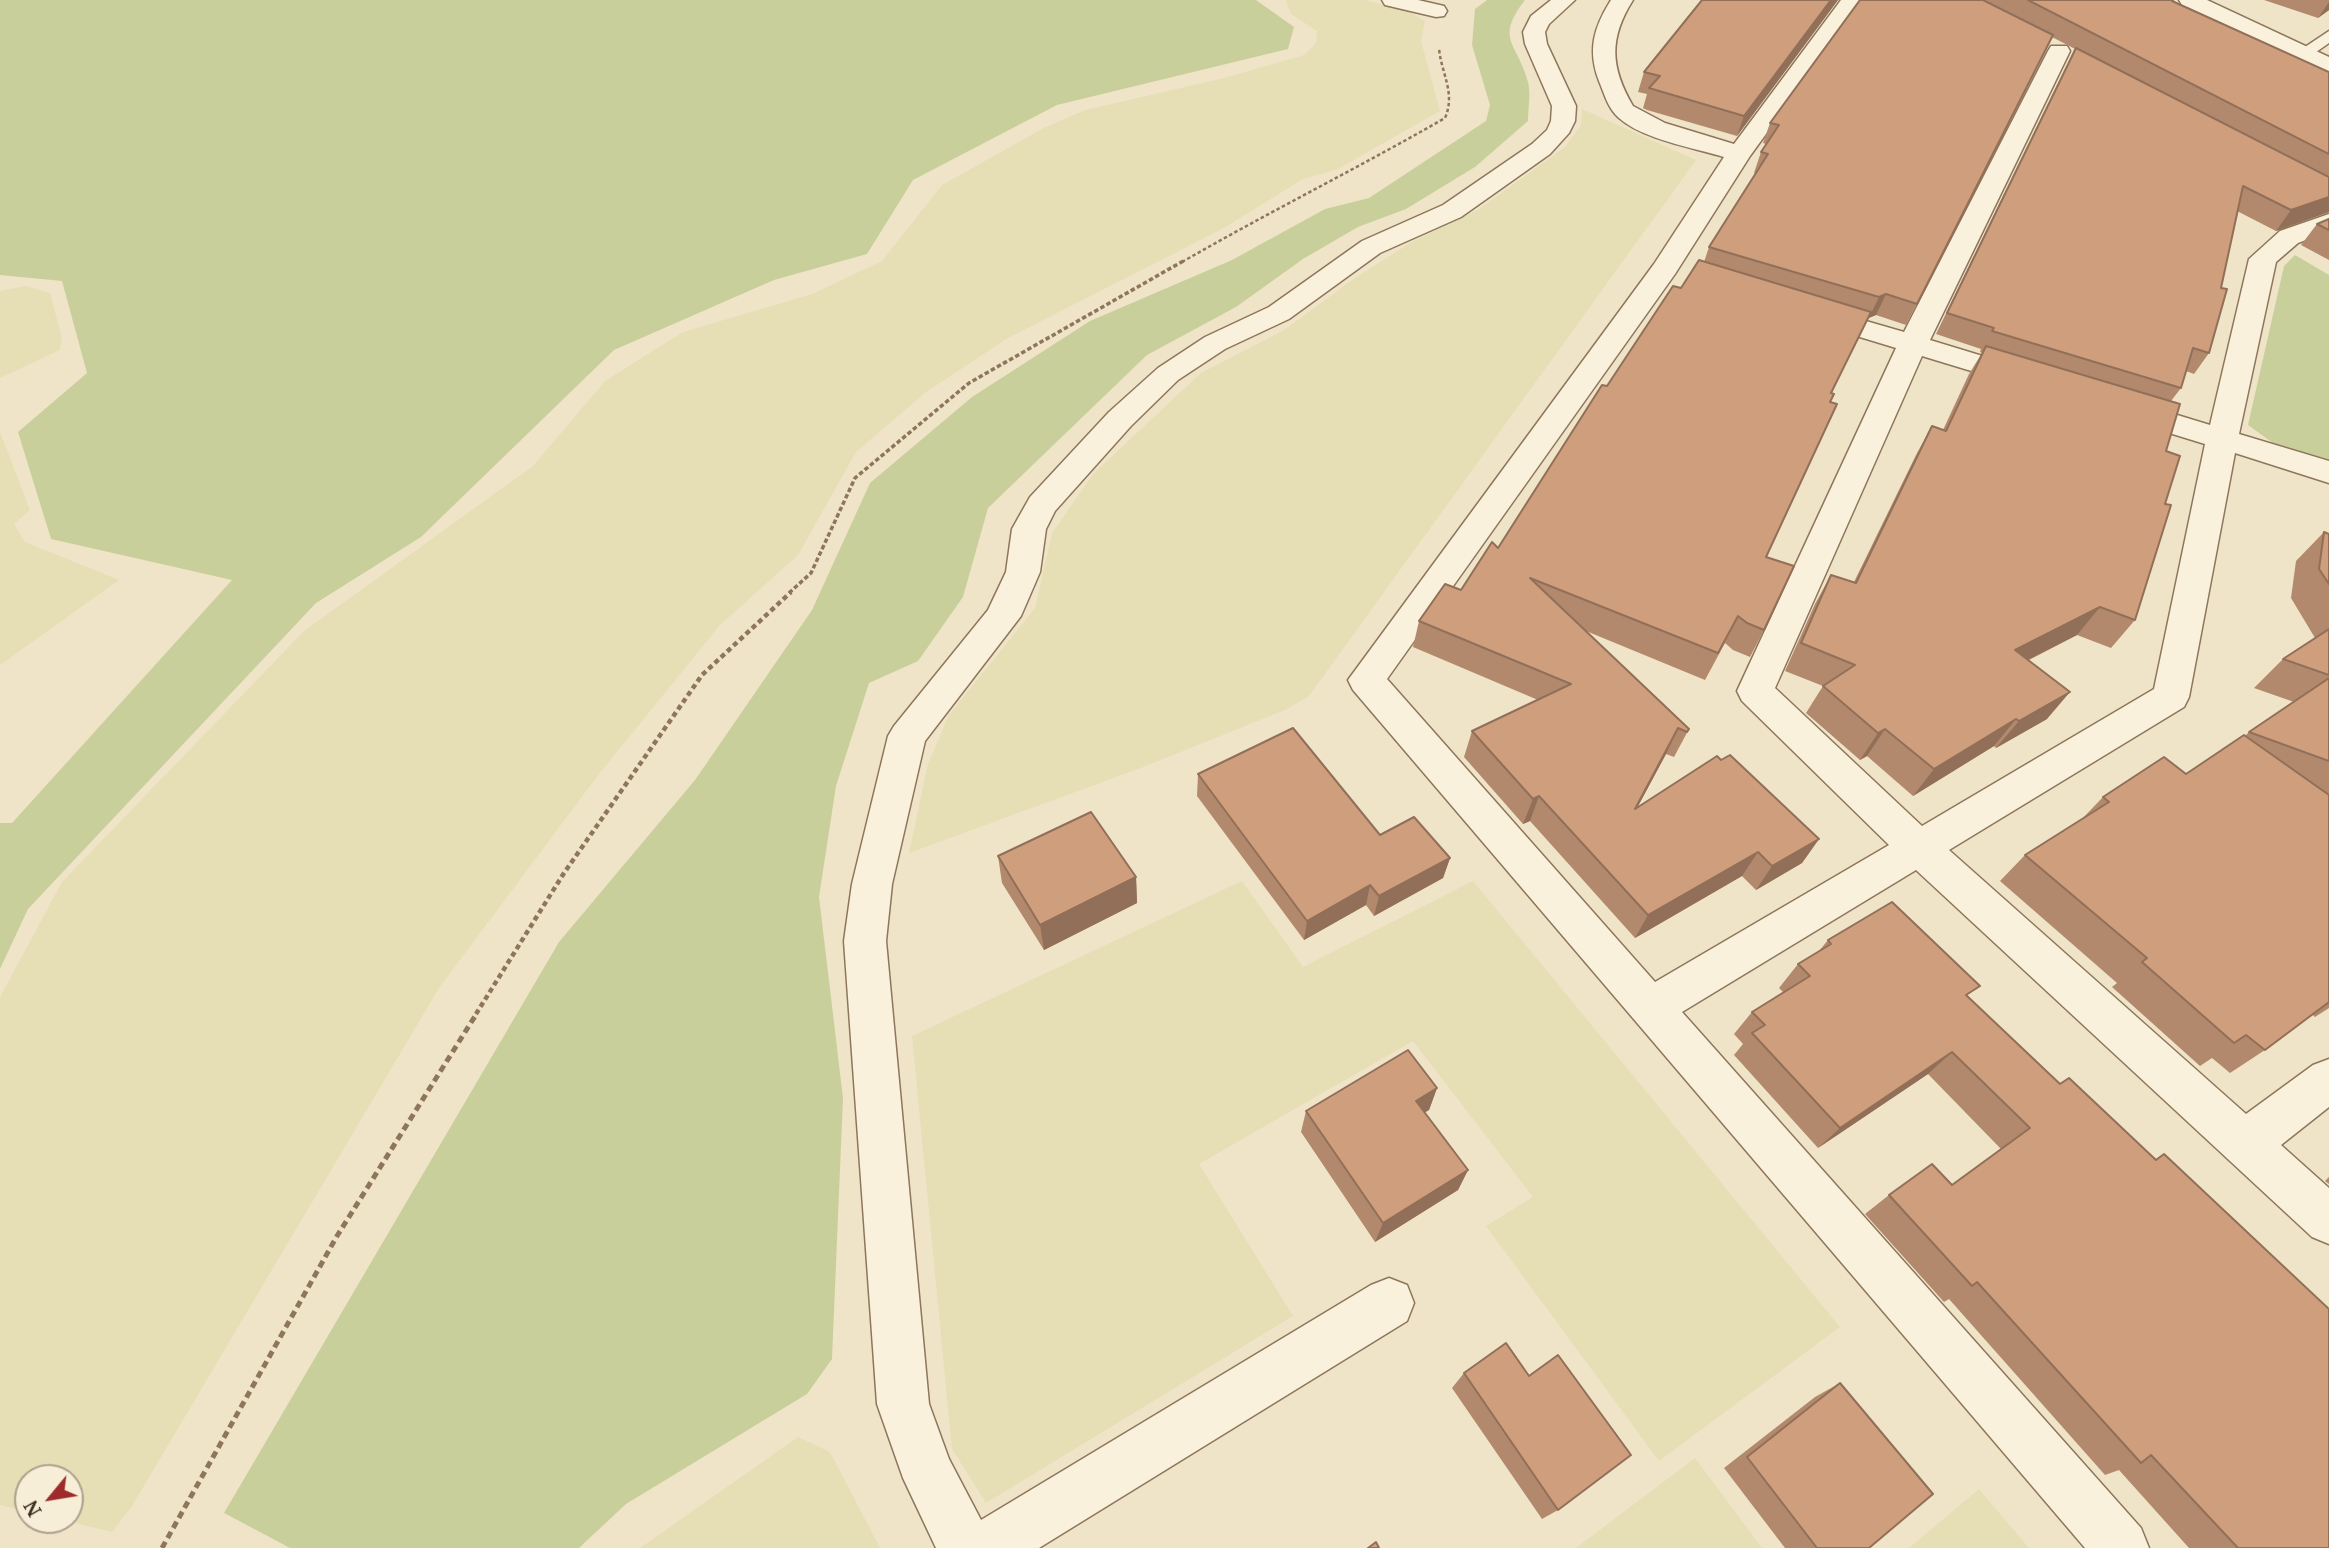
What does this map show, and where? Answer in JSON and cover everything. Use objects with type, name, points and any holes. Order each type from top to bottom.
[{"type":"street","points":[[1394,0],[1436,11]]},
{"type":"street","points":[[967,1548],[948,1518],[921,1461],[903,1404],[865,941],[872,884],[907,736],[1003,616],[1023,572],[1029,529],[1042,505],[1120,419],[1168,374],[1215,343],[1279,313],[1371,247],[1452,211],[1541,149],[1557,133],[1563,121],[1564,107],[1559,90],[1536,44],[1534,32],[1539,21],[1564,0]]},
{"type":"street","points":[[1622,0],[1606,24],[1601,54],[1604,70],[1622,108],[1629,115],[1739,154]]},
{"type":"street","points":[[1852,0],[1739,154],[1678,272],[1366,680],[2121,1548]]},
{"type":"street","points":[[2190,0],[2329,66]]},
{"type":"street","points":[[2059,51],[1913,344],[1755,691],[1919,848],[2329,1220]]},
{"type":"street","points":[[1650,1008],[2171,697],[2221,438],[2263,259],[2289,237],[2329,222]]},
{"type":"street","points":[[1783,304],[2054,387]]},
{"type":"street","points":[[2093,399],[2329,472]]},
{"type":"street","points":[[2246,1143],[2329,1080]]},
{"type":"street","points":[[988,1548],[1390,1303]]},
{"type":"lane","points":[[2304,54],[2329,36]]},
{"type":"path","points":[[162,1548],[337,1236],[564,873],[702,675],[811,573],[855,478],[969,383],[1277,208],[1362,166],[1445,118],[1452,106],[1451,92],[1439,62],[1436,11]]},
{"type":"shaded area","points":[[1286,0],[1365,0],[1408,11],[1425,21],[1421,41],[1440,111],[1338,169],[1303,179],[1224,228],[1008,338],[926,392],[856,452],[798,555],[720,625],[599,774],[439,988],[132,1506],[112,1532],[84,1525],[84,1464],[14,1464],[14,1508],[0,1505],[0,997],[62,882],[304,631],[533,466],[605,381],[683,332],[812,294],[882,261],[942,185],[1044,128],[1085,110],[1224,78],[1304,55],[1316,43],[1317,31],[1291,14]]},
{"type":"shaded area","points":[[1582,109],[1696,160],[1309,696],[1285,710],[1138,769],[909,853],[928,764],[949,715],[1035,608],[1052,533],[1094,473],[1201,373],[1284,330],[1355,278],[1410,243],[1479,209],[1565,147],[1581,125]]},
{"type":"shaded area","points":[[26,286],[50,293],[62,338],[60,350],[0,378],[0,291]]},
{"type":"shaded area","points":[[0,432],[30,510],[14,524],[25,542],[119,580],[0,665]]},
{"type":"shaded area","points":[[1242,881],[1303,967],[1473,881],[1840,1327],[1659,1461],[1486,1226],[1533,1197],[1413,1041],[1199,1164],[1293,1316],[986,1503],[952,1449],[912,1036]]},
{"type":"shaded area","points":[[798,1437],[830,1452],[880,1548],[640,1548]]},
{"type":"shaded area","points":[[1695,1458],[1762,1548],[1576,1548]]},
{"type":"shaded area","points":[[1979,1489],[2029,1548],[1909,1548]]},
{"type":"green space","points":[[0,0],[1256,0],[1294,27],[1288,49],[1057,105],[913,180],[867,254],[774,280],[614,350],[421,537],[316,603],[28,909],[0,969],[0,823],[12,823],[232,580],[51,539],[18,432],[87,373],[62,281],[0,275]]},
{"type":"green space","points":[[1487,0],[1525,0],[1511,24],[1510,33],[1528,82],[1528,121],[1475,167],[1406,209],[1358,227],[1303,259],[1236,307],[1147,355],[988,508],[963,597],[918,661],[869,683],[836,786],[819,897],[843,1098],[832,1359],[807,1394],[626,1504],[579,1548],[290,1548],[224,1513],[559,942],[695,780],[812,610],[870,483],[972,397],[1090,321],[1232,260],[1325,209],[1369,198],[1486,121],[1490,105],[1472,45],[1475,9]]},
{"type":"green space","points":[[2295,255],[2329,275],[2329,460],[2273,443],[2248,425],[2284,266]]},
{"type":"building","points":[[1702,0],[1831,0],[1744,116],[1649,88],[1660,76],[1644,72]]},
{"type":"building","points":[[1860,0],[1983,0],[2053,35],[1917,304],[1886,294],[1879,297],[1709,247],[1768,154],[1761,152],[1779,125],[1770,123]]},
{"type":"building","points":[[2028,0],[2173,0],[2329,72],[2329,154]]},
{"type":"building","points":[[2076,48],[2329,177],[2329,197],[2291,210],[2243,186],[2221,288],[2227,289],[2209,353],[2193,348],[2181,388],[1992,331],[1994,328],[1947,313]]},
{"type":"building","points":[[2329,219],[2329,230],[2317,224]]},
{"type":"building","points":[[1699,260],[1871,312],[1831,393],[1834,394],[1830,402],[1837,404],[1766,557],[1794,566],[1764,630],[1738,616],[1718,653],[1530,578],[1689,729],[1687,732],[1678,728],[1635,809],[1717,756],[1721,760],[1730,755],[1819,839],[1772,866],[1758,852],[1648,915],[1539,796],[1533,799],[1472,731],[1571,684],[1419,621],[1445,584],[1461,590],[1492,542],[1498,548],[1602,385],[1607,386],[1673,286],[1681,288]]},
{"type":"building","points":[[1986,346],[2180,404],[2166,451],[2180,456],[2165,504],[2171,505],[2135,620],[2100,607],[2015,650],[2070,692],[2019,721],[2016,719],[1934,769],[1885,729],[1878,733],[1823,686],[1855,665],[1801,643],[1831,575],[1856,583],[1932,426],[1946,431]]},
{"type":"building","points":[[2324,532],[2329,534],[2329,584],[2319,569]]},
{"type":"building","points":[[2329,629],[2329,675],[2283,659]]},
{"type":"building","points":[[2329,678],[2329,761],[2249,732]]},
{"type":"building","points":[[1293,728],[1380,835],[1414,817],[1450,858],[1379,896],[1370,885],[1307,921],[1198,774]]},
{"type":"building","points":[[2244,735],[2329,795],[2329,1002],[2265,1050],[2246,1035],[2234,1043],[2142,962],[2147,958],[2025,855],[2109,802],[2103,797],[2164,757],[2186,774]]},
{"type":"building","points":[[1091,812],[1136,877],[1040,925],[998,856]]},
{"type":"building","points":[[1892,902],[1980,986],[1966,995],[2060,1084],[2069,1078],[2156,1160],[2164,1154],[2329,1309],[2329,1548],[2238,1548],[2151,1455],[2141,1463],[1977,1282],[1972,1286],[1889,1195],[1932,1164],[1952,1185],[2030,1128],[1952,1052],[1840,1128],[1752,1033],[1765,1025],[1752,1012],[1810,976],[1798,964],[1831,944],[1828,940]]},
{"type":"building","points":[[1408,1050],[1437,1088],[1416,1101],[1468,1170],[1383,1223],[1306,1111]]},
{"type":"building","points":[[1506,1343],[1529,1376],[1558,1355],[1631,1455],[1558,1510],[1464,1373]]},
{"type":"building","points":[[1840,1383],[1933,1494],[1869,1548],[1817,1548],[1747,1457]]},
{"type":"building","points":[[1376,1542],[1379,1548],[1368,1548]]}]
